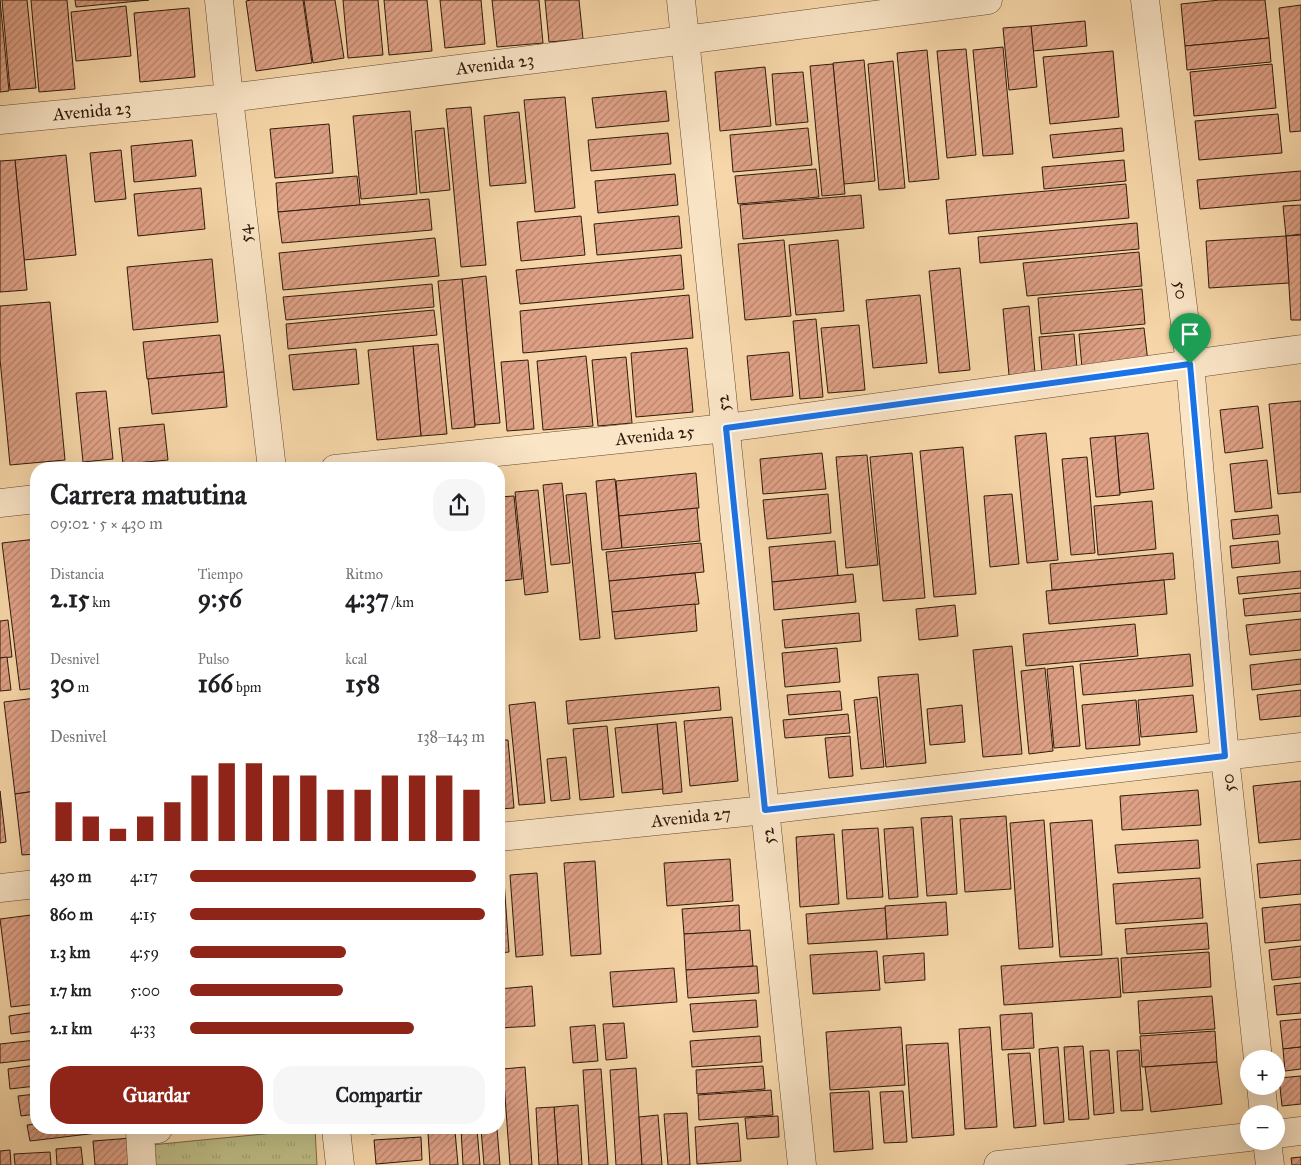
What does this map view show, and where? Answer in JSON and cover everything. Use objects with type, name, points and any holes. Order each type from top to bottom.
[{"type":"street","name":"54","points":[[218,0],[271,462]]},
{"type":"street","name":"52","points":[[681,0],[802,1165]]},
{"type":"street","name":"Avenida 23","points":[[0,120],[229,98],[988,0]]},
{"type":"street","name":"50","points":[[1145,0],[1190,364],[1225,756],[1257,1050]]},
{"type":"street","name":"Avenida 25","points":[[402,462],[726,428],[1301,349]]},
{"type":"street","points":[[0,503],[30,500]]},
{"type":"street","name":"Avenida 27","points":[[505,836],[765,810],[1301,747]]},
{"type":"street","points":[[0,888],[30,885]]},
{"type":"street","points":[[1285,1133],[1301,1131]]},
{"type":"street","points":[[140,1134],[142,1165]]},
{"type":"street","points":[[337,1134],[340,1165]]},
{"type":"street","points":[[998,1165],[1240,1138]]},
{"type":"street","points":[[1268,1150],[1270,1165]]},
{"type":"green space","points":[[264,1134],[315,1134],[317,1165],[153,1165],[151,1145]]},
{"type":"building","points":[[0,0],[9,91],[0,92]]},
{"type":"building","points":[[2,0],[27,0],[36,88],[10,90]]},
{"type":"building","points":[[31,0],[67,0],[75,89],[39,92]]},
{"type":"building","points":[[75,0],[149,0],[76,7]]},
{"type":"building","points":[[303,0],[312,63],[256,71],[246,1]]},
{"type":"building","points":[[304,0],[335,0],[344,58],[313,63]]},
{"type":"building","points":[[343,0],[378,0],[383,55],[348,58]]},
{"type":"building","points":[[384,0],[427,0],[432,51],[389,55]]},
{"type":"building","points":[[440,0],[481,0],[485,44],[445,48]]},
{"type":"building","points":[[492,0],[539,0],[543,43],[497,47]]},
{"type":"building","points":[[545,0],[579,0],[583,39],[549,42]]},
{"type":"building","points":[[1220,0],[1265,0],[1269,38],[1185,46],[1181,4]]},
{"type":"building","points":[[1301,5],[1301,131],[1290,132],[1279,8]]},
{"type":"building","points":[[126,6],[131,56],[76,61],[71,12]]},
{"type":"building","points":[[189,8],[195,77],[140,82],[134,13]]},
{"type":"building","points":[[1085,21],[1087,46],[1033,51],[1031,26]]},
{"type":"building","points":[[1031,26],[1037,87],[1009,90],[1003,28]]},
{"type":"building","points":[[1269,38],[1271,62],[1187,70],[1185,46]]},
{"type":"building","points":[[1003,47],[1013,154],[983,156],[973,50]]},
{"type":"building","points":[[966,49],[976,155],[947,158],[937,51]]},
{"type":"building","points":[[927,50],[939,179],[909,182],[897,53]]},
{"type":"building","points":[[1113,51],[1119,117],[1050,124],[1043,57]]},
{"type":"building","points":[[864,60],[875,181],[844,184],[833,63]]},
{"type":"building","points":[[893,61],[905,188],[879,190],[868,64]]},
{"type":"building","points":[[833,64],[845,194],[822,196],[810,66]]},
{"type":"building","points":[[1272,64],[1276,108],[1194,116],[1190,72]]},
{"type":"building","points":[[765,67],[771,126],[720,131],[715,72]]},
{"type":"building","points":[[803,72],[808,122],[776,125],[772,74]]},
{"type":"building","points":[[666,91],[669,121],[596,128],[592,98]]},
{"type":"building","points":[[565,97],[575,208],[535,212],[524,100]]},
{"type":"building","points":[[471,107],[486,265],[461,267],[446,109]]},
{"type":"building","points":[[410,111],[417,194],[361,199],[353,116]]},
{"type":"building","points":[[519,112],[526,183],[490,186],[484,116]]},
{"type":"building","points":[[1278,114],[1282,153],[1199,160],[1195,121]]},
{"type":"building","points":[[329,124],[333,173],[275,178],[270,129]]},
{"type":"building","points":[[444,128],[450,190],[420,193],[415,131]]},
{"type":"building","points":[[808,128],[812,165],[733,172],[730,135]]},
{"type":"building","points":[[1122,128],[1124,151],[1053,158],[1050,135]]},
{"type":"building","points":[[668,133],[671,164],[591,171],[588,140]]},
{"type":"building","points":[[192,140],[196,176],[134,182],[131,146]]},
{"type":"building","points":[[121,150],[126,199],[95,202],[90,153]]},
{"type":"building","points":[[66,155],[76,255],[24,260],[15,160]]},
{"type":"building","points":[[15,160],[27,290],[0,292],[0,161]]},
{"type":"building","points":[[1124,160],[1126,181],[1044,189],[1042,167]]},
{"type":"building","points":[[816,169],[819,197],[738,204],[735,176]]},
{"type":"building","points":[[1301,171],[1301,200],[1200,209],[1197,180]]},
{"type":"building","points":[[675,174],[678,205],[598,213],[595,181]]},
{"type":"building","points":[[357,176],[360,205],[278,212],[276,183]]},
{"type":"building","points":[[1126,184],[1129,218],[949,234],[946,200]]},
{"type":"building","points":[[201,188],[205,229],[138,236],[134,194]]},
{"type":"building","points":[[861,195],[864,228],[743,239],[740,205]]},
{"type":"building","points":[[429,199],[432,230],[282,243],[278,212]]},
{"type":"building","points":[[1301,205],[1301,234],[1286,236],[1283,206]]},
{"type":"building","points":[[581,216],[585,255],[521,261],[517,222]]},
{"type":"building","points":[[679,216],[682,248],[597,255],[594,224]]},
{"type":"building","points":[[1137,223],[1139,249],[980,263],[978,237]]},
{"type":"building","points":[[1301,235],[1301,320],[1291,320],[1286,236]]},
{"type":"building","points":[[1286,236],[1289,283],[1209,288],[1206,241]]},
{"type":"building","points":[[435,238],[439,276],[283,290],[279,253]]},
{"type":"building","points":[[784,240],[791,316],[745,320],[738,244]]},
{"type":"building","points":[[838,240],[844,311],[796,315],[789,245]]},
{"type":"building","points":[[1139,252],[1142,286],[1027,296],[1023,263]]},
{"type":"building","points":[[681,255],[684,289],[520,304],[516,270]]},
{"type":"building","points":[[212,259],[218,322],[133,330],[127,267]]},
{"type":"building","points":[[960,268],[970,370],[939,373],[929,271]]},
{"type":"building","points":[[486,276],[500,423],[475,425],[462,279]]},
{"type":"building","points":[[462,279],[475,427],[452,429],[438,281]]},
{"type":"building","points":[[432,284],[434,307],[286,320],[283,297]]},
{"type":"building","points":[[1142,289],[1145,324],[1041,334],[1038,298]]},
{"type":"building","points":[[689,295],[693,338],[523,353],[520,311]]},
{"type":"building","points":[[920,295],[927,363],[873,368],[866,300]]},
{"type":"building","points":[[50,302],[65,460],[10,465],[0,359],[0,306]]},
{"type":"building","points":[[1029,306],[1035,373],[1009,375],[1003,309]]},
{"type":"building","points":[[434,310],[437,335],[288,349],[286,324]]},
{"type":"building","points":[[816,319],[823,397],[800,399],[793,321]]},
{"type":"building","points":[[859,325],[865,390],[828,393],[821,328]]},
{"type":"building","points":[[1144,328],[1148,362],[1082,368],[1079,334]]},
{"type":"building","points":[[1074,334],[1077,369],[1042,372],[1039,337]]},
{"type":"building","points":[[220,335],[224,372],[147,379],[143,342]]},
{"type":"building","points":[[438,344],[447,434],[421,436],[413,346]]},
{"type":"building","points":[[413,346],[421,436],[377,440],[368,350]]},
{"type":"building","points":[[687,348],[693,412],[636,417],[631,353]]},
{"type":"building","points":[[356,349],[359,384],[293,390],[289,355]]},
{"type":"building","points":[[789,352],[793,396],[751,400],[747,356]]},
{"type":"building","points":[[586,356],[593,426],[543,430],[537,361]]},
{"type":"building","points":[[626,357],[632,423],[598,426],[592,360]]},
{"type":"building","points":[[528,360],[534,429],[507,431],[501,362]]},
{"type":"building","points":[[224,372],[227,407],[152,414],[148,379]]},
{"type":"building","points":[[106,391],[113,459],[83,462],[76,393]]},
{"type":"building","points":[[1301,401],[1301,492],[1278,494],[1269,404]]},
{"type":"building","points":[[1258,406],[1263,448],[1225,453],[1220,410]]},
{"type":"building","points":[[164,424],[168,460],[123,462],[119,428]]},
{"type":"building","points":[[1046,433],[1058,560],[1027,563],[1015,436]]},
{"type":"building","points":[[1148,433],[1154,489],[1120,493],[1115,436]]},
{"type":"building","points":[[1115,436],[1120,495],[1096,497],[1090,438]]},
{"type":"building","points":[[963,447],[976,594],[934,597],[920,451]]},
{"type":"building","points":[[822,453],[826,489],[763,494],[760,459]]},
{"type":"building","points":[[912,453],[925,598],[883,601],[870,457]]},
{"type":"building","points":[[867,455],[878,565],[846,568],[836,457]]},
{"type":"building","points":[[1087,457],[1095,553],[1071,555],[1062,459]]},
{"type":"building","points":[[1267,460],[1272,508],[1235,512],[1230,464]]},
{"type":"building","points":[[696,473],[699,508],[619,516],[616,481]]},
{"type":"building","points":[[615,479],[622,548],[602,550],[596,481]]},
{"type":"building","points":[[562,483],[570,563],[551,565],[543,485]]},
{"type":"building","points":[[538,490],[548,592],[525,595],[515,492]]},
{"type":"building","points":[[586,493],[600,638],[580,640],[566,495]]},
{"type":"building","points":[[828,494],[831,533],[767,539],[763,500]]},
{"type":"building","points":[[1012,494],[1019,564],[990,567],[984,496]]},
{"type":"building","points":[[514,496],[522,579],[505,581],[505,497]]},
{"type":"building","points":[[1152,501],[1156,549],[1098,555],[1094,506]]},
{"type":"building","points":[[697,508],[700,541],[622,548],[619,516]]},
{"type":"building","points":[[1278,515],[1280,534],[1233,539],[1231,520]]},
{"type":"building","points":[[30,540],[30,689],[20,690],[2,543]]},
{"type":"building","points":[[835,541],[838,576],[772,582],[769,547]]},
{"type":"building","points":[[1278,541],[1280,563],[1232,568],[1230,546]]},
{"type":"building","points":[[701,543],[704,572],[609,581],[606,552]]},
{"type":"building","points":[[1173,553],[1175,579],[1052,590],[1050,564]]},
{"type":"building","points":[[1301,571],[1301,588],[1239,594],[1237,577]]},
{"type":"building","points":[[695,573],[699,604],[612,612],[609,581]]},
{"type":"building","points":[[853,574],[856,602],[774,610],[772,582]]},
{"type":"building","points":[[1164,580],[1167,614],[1049,624],[1046,591]]},
{"type":"building","points":[[1301,593],[1301,611],[1245,616],[1243,599]]},
{"type":"building","points":[[695,604],[697,631],[615,639],[612,612]]},
{"type":"building","points":[[955,605],[958,636],[919,640],[916,609]]},
{"type":"building","points":[[859,613],[861,641],[785,648],[782,620]]},
{"type":"building","points":[[1301,619],[1301,650],[1250,655],[1246,625]]},
{"type":"building","points":[[8,620],[12,657],[0,658],[0,621]]},
{"type":"building","points":[[1135,624],[1138,656],[1026,666],[1023,634]]},
{"type":"building","points":[[1012,646],[1022,754],[983,757],[973,650]]},
{"type":"building","points":[[837,648],[840,682],[785,687],[782,653]]},
{"type":"building","points":[[1190,654],[1193,686],[1083,695],[1080,664]]},
{"type":"building","points":[[7,657],[11,690],[0,691],[0,658]]},
{"type":"building","points":[[1301,659],[1301,684],[1252,690],[1250,665]]},
{"type":"building","points":[[1073,666],[1080,746],[1054,748],[1047,669]]},
{"type":"building","points":[[1045,668],[1053,751],[1029,754],[1021,671]]},
{"type":"building","points":[[918,674],[926,763],[886,767],[878,677]]},
{"type":"building","points":[[719,687],[721,710],[568,724],[566,701]]},
{"type":"building","points":[[1301,690],[1301,716],[1260,720],[1257,695]]},
{"type":"building","points":[[840,691],[842,710],[789,715],[787,695]]},
{"type":"building","points":[[1193,695],[1197,732],[1141,737],[1138,700]]},
{"type":"building","points":[[877,697],[884,767],[861,769],[854,700]]},
{"type":"building","points":[[30,699],[30,792],[15,794],[4,702]]},
{"type":"building","points":[[1136,700],[1140,745],[1086,749],[1082,705]]},
{"type":"building","points":[[535,702],[545,803],[519,805],[509,705]]},
{"type":"building","points":[[962,705],[965,742],[930,745],[927,709]]},
{"type":"building","points":[[848,714],[850,733],[785,738],[783,720]]},
{"type":"building","points":[[732,717],[738,781],[690,786],[684,721]]},
{"type":"building","points":[[676,722],[682,792],[663,794],[657,724]]},
{"type":"building","points":[[657,724],[663,789],[622,793],[615,728]]},
{"type":"building","points":[[607,726],[614,797],[580,800],[573,729]]},
{"type":"building","points":[[850,736],[853,776],[829,778],[825,738]]},
{"type":"building","points":[[505,740],[508,740],[514,808],[505,809]]},
{"type":"building","points":[[566,757],[570,799],[551,801],[547,759]]},
{"type":"building","points":[[1301,781],[1301,839],[1259,843],[1253,786]]},
{"type":"building","points":[[1198,790],[1201,825],[1122,830],[1120,796]]},
{"type":"building","points":[[0,791],[6,842],[0,843]]},
{"type":"building","points":[[30,792],[30,854],[22,855],[15,794]]},
{"type":"building","points":[[952,816],[957,894],[927,896],[921,818]]},
{"type":"building","points":[[1006,816],[1011,889],[965,892],[960,819]]},
{"type":"building","points":[[1044,820],[1053,947],[1019,949],[1010,823]]},
{"type":"building","points":[[1092,820],[1102,955],[1060,957],[1050,823]]},
{"type":"building","points":[[913,827],[918,897],[889,899],[884,829]]},
{"type":"building","points":[[878,828],[883,897],[847,899],[842,830]]},
{"type":"building","points":[[834,834],[839,904],[800,907],[796,837]]},
{"type":"building","points":[[1198,840],[1200,868],[1118,873],[1115,845]]},
{"type":"building","points":[[730,859],[733,901],[667,906],[664,863]]},
{"type":"building","points":[[1301,860],[1301,894],[1260,898],[1257,864]]},
{"type":"building","points":[[595,861],[601,954],[571,956],[564,863]]},
{"type":"building","points":[[537,873],[543,955],[516,957],[510,875]]},
{"type":"building","points":[[1200,878],[1203,918],[1116,924],[1113,884]]},
{"type":"building","points":[[505,895],[509,952],[505,952]]},
{"type":"building","points":[[946,902],[948,935],[887,939],[885,906]]},
{"type":"building","points":[[1301,904],[1301,940],[1265,943],[1262,908]]},
{"type":"building","points":[[739,905],[740,931],[684,934],[682,909]]},
{"type":"building","points":[[885,908],[887,939],[808,944],[806,914]]},
{"type":"building","points":[[30,915],[30,1005],[11,1007],[0,919]]},
{"type":"building","points":[[1207,923],[1209,949],[1127,954],[1125,929]]},
{"type":"building","points":[[750,930],[753,966],[686,970],[684,934]]},
{"type":"building","points":[[1301,946],[1301,977],[1272,980],[1269,950]]},
{"type":"building","points":[[877,951],[880,990],[813,994],[810,955]]},
{"type":"building","points":[[1209,952],[1211,987],[1123,993],[1121,958]]},
{"type":"building","points":[[924,953],[925,980],[885,983],[883,956]]},
{"type":"building","points":[[1118,958],[1121,997],[1004,1005],[1001,966]]},
{"type":"building","points":[[757,966],[759,993],[688,998],[686,970]]},
{"type":"building","points":[[674,968],[677,1002],[613,1007],[610,972]]},
{"type":"building","points":[[1301,983],[1301,1013],[1277,1015],[1274,986]]},
{"type":"building","points":[[532,986],[535,1026],[505,1028],[505,988]]},
{"type":"building","points":[[1212,996],[1215,1029],[1140,1034],[1138,1001]]},
{"type":"building","points":[[756,1000],[758,1027],[693,1032],[690,1004]]},
{"type":"building","points":[[30,1013],[30,1032],[11,1034],[9,1016]]},
{"type":"building","points":[[1032,1013],[1034,1048],[1002,1050],[1000,1015]]},
{"type":"building","points":[[1301,1019],[1301,1047],[1283,1049],[1280,1021]]},
{"type":"building","points":[[624,1023],[627,1058],[606,1060],[603,1024]]},
{"type":"building","points":[[595,1025],[598,1061],[573,1063],[570,1027]]},
{"type":"building","points":[[901,1027],[905,1085],[830,1090],[826,1032]]},
{"type":"building","points":[[990,1027],[997,1127],[965,1129],[959,1029]]},
{"type":"building","points":[[1215,1031],[1217,1062],[1142,1067],[1140,1036]]},
{"type":"building","points":[[760,1036],[762,1062],[692,1067],[690,1041]]},
{"type":"building","points":[[30,1041],[30,1060],[0,1063],[0,1044]]},
{"type":"building","points":[[948,1043],[954,1135],[912,1138],[906,1045]]},
{"type":"building","points":[[1083,1046],[1089,1119],[1069,1120],[1064,1047]]},
{"type":"building","points":[[1058,1047],[1064,1122],[1044,1124],[1039,1049]]},
{"type":"building","points":[[1301,1047],[1301,1069],[1285,1071],[1285,1050],[1283,1049]]},
{"type":"building","points":[[1109,1050],[1114,1113],[1094,1115],[1090,1051]]},
{"type":"building","points":[[1139,1050],[1143,1110],[1121,1111],[1117,1051]]},
{"type":"building","points":[[1030,1053],[1036,1126],[1014,1128],[1008,1054]]},
{"type":"building","points":[[1217,1062],[1222,1104],[1151,1112],[1145,1067]]},
{"type":"building","points":[[30,1066],[30,1087],[10,1089],[8,1069]]},
{"type":"building","points":[[763,1066],[765,1089],[697,1094],[696,1070]]},
{"type":"building","points":[[525,1067],[532,1165],[510,1165],[505,1069]]},
{"type":"building","points":[[636,1068],[642,1165],[616,1165],[610,1070]]},
{"type":"building","points":[[601,1069],[608,1165],[589,1165],[583,1070]]},
{"type":"building","points":[[1301,1076],[1301,1104],[1282,1105],[1281,1095],[1285,1095],[1285,1077]]},
{"type":"building","points":[[771,1090],[773,1115],[699,1120],[698,1095]]},
{"type":"building","points":[[869,1091],[873,1149],[834,1152],[830,1093]]},
{"type":"building","points":[[903,1091],[907,1142],[884,1143],[880,1092]]},
{"type":"building","points":[[30,1095],[30,1115],[21,1116],[18,1096]]},
{"type":"building","points":[[578,1105],[582,1165],[558,1165],[554,1107]]},
{"type":"building","points":[[554,1107],[558,1165],[539,1165],[536,1108]]},
{"type":"building","points":[[687,1113],[690,1165],[668,1165],[664,1114]]},
{"type":"building","points":[[658,1115],[662,1165],[642,1165],[639,1117]]},
{"type":"building","points":[[778,1116],[779,1137],[747,1139],[745,1118]]},
{"type":"building","points":[[738,1123],[741,1161],[697,1164],[695,1127]]},
{"type":"building","points":[[27,1125],[30,1125],[30,1134],[89,1134],[30,1141]]},
{"type":"building","points":[[428,1134],[455,1134],[458,1165],[430,1165]]},
{"type":"building","points":[[461,1134],[477,1134],[480,1165],[463,1165]]},
{"type":"building","points":[[481,1134],[497,1134],[500,1165],[484,1165]]},
{"type":"building","points":[[421,1137],[422,1160],[376,1164],[374,1140]]},
{"type":"building","points":[[132,1138],[134,1165],[95,1165],[93,1141]]},
{"type":"building","points":[[81,1147],[83,1165],[57,1165],[56,1149]]},
{"type":"building","points":[[10,1150],[11,1165],[0,1165],[0,1151]]},
{"type":"building","points":[[50,1152],[51,1165],[15,1165],[14,1154]]},
{"type":"building","points":[[1301,1157],[1301,1165],[1292,1165],[1291,1158]]},
{"type":"route","points":[[1190,364],[1225,756],[765,810],[726,428],[1190,364]]}]
